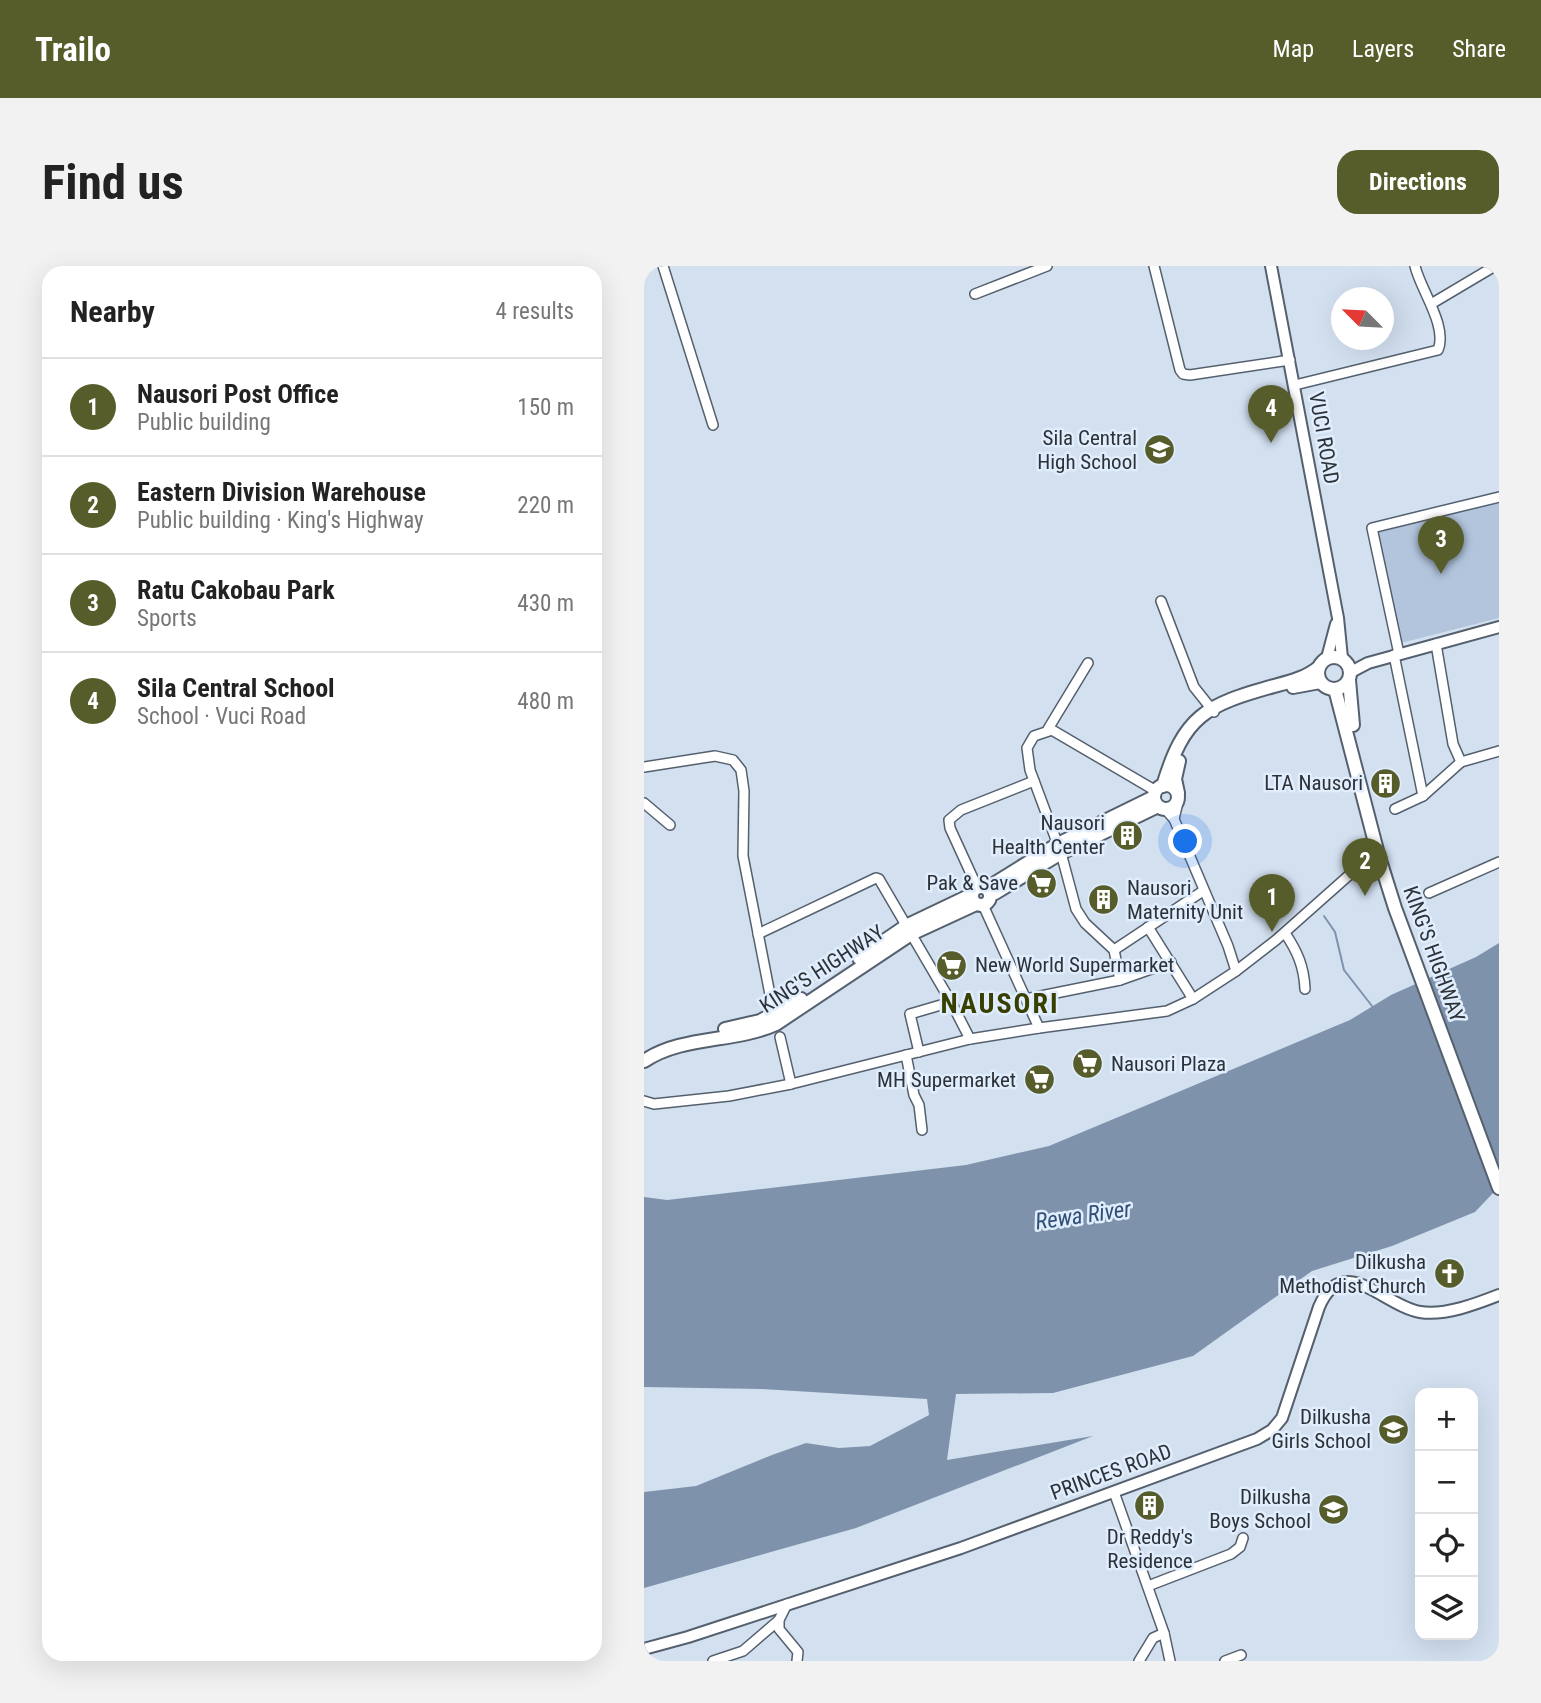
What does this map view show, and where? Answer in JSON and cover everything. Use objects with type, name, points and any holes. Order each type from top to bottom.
[{"type":"highway","points":[[1162,801],[1184,736],[1194,722],[1239,696],[1311,674],[1323,663],[1334,656],[1343,659],[1350,676],[1346,685],[1335,690],[1327,688],[1318,675],[1323,663]]},
{"type":"highway","name":"KING'S HIGHWAY","points":[[1350,676],[1351,710],[1364,782],[1413,948],[1499,1170]]},
{"type":"highway","points":[[1178,797],[1175,779],[1180,758],[1195,730],[1212,710],[1321,682]]},
{"type":"highway","name":"KING'S HIGHWAY","points":[[1335,690],[1378,854],[1499,1188]]},
{"type":"highway","points":[[1162,801],[1172,786],[1178,797]]},
{"type":"highway","name":"KING'S HIGHWAY","points":[[644,1052],[670,1041],[751,1024],[774,1015],[909,930],[981,896],[1060,848],[1162,801],[1172,808],[1178,797]]},
{"type":"highway","name":"KING'S HIGHWAY","points":[[644,1060],[665,1050],[753,1033],[776,1024],[909,930]]},
{"type":"main road","name":"VUCI ROAD","points":[[1271,266],[1338,618],[1343,659]]},
{"type":"main road","name":"VUCI ROAD","points":[[1323,663],[1338,618]]},
{"type":"main road","points":[[1350,676],[1368,663],[1499,627]]},
{"type":"main road","points":[[1343,659],[1368,663]]},
{"type":"main road","name":"PRINCES ROAD","points":[[644,1649],[961,1548],[1248,1443],[1275,1427],[1285,1411],[1321,1303],[1336,1286],[1358,1282],[1398,1306],[1423,1312],[1450,1310],[1499,1296]]},
{"type":"street","points":[[663,266],[713,425]]},
{"type":"street","points":[[975,294],[1047,266]]},
{"type":"street","points":[[1154,266],[1183,374],[1290,359]]},
{"type":"street","points":[[1295,384],[1435,352],[1440,348],[1432,304],[1415,266]]},
{"type":"street","points":[[1432,304],[1495,266]]},
{"type":"street","points":[[1423,796],[1373,528],[1499,497]]},
{"type":"street","points":[[1161,601],[1194,687],[1212,710]]},
{"type":"street","points":[[1436,644],[1453,744],[1461,762]]},
{"type":"street","points":[[1088,663],[1048,729],[1030,741],[1027,755],[1060,848],[1076,909],[1085,923],[1114,950],[1120,980]]},
{"type":"street","points":[[1048,729],[1162,801],[1228,946],[1236,971]]},
{"type":"street","points":[[1395,809],[1423,796],[1461,762],[1499,752]]},
{"type":"street","points":[[644,767],[715,755],[733,760],[741,770],[744,791],[743,856],[774,1015]]},
{"type":"street","points":[[1034,781],[961,810],[948,820],[1039,1028]]},
{"type":"street","points":[[644,803],[670,825]]},
{"type":"street","points":[[1429,893],[1499,862]]},
{"type":"street","points":[[644,1092],[649,1103],[730,1097],[970,1040],[1167,1011],[1193,999],[1236,971],[1285,933],[1356,869]]},
{"type":"street","points":[[758,934],[872,878],[879,879],[951,1002],[970,1040]]},
{"type":"street","points":[[1114,950],[1203,891]]},
{"type":"street","points":[[1148,927],[1193,999]]},
{"type":"street","points":[[1285,933],[1298,952],[1306,989]]},
{"type":"street","points":[[1026,999],[1120,980],[1171,962]]},
{"type":"street","points":[[919,1052],[910,1014],[951,1002]]},
{"type":"street","points":[[780,1037],[791,1084]]},
{"type":"street","points":[[906,1055],[919,1105],[922,1130]]},
{"type":"street","points":[[1114,1492],[1164,1633],[1170,1661]]},
{"type":"street","points":[[1148,1586],[1231,1555],[1240,1547],[1243,1538]]},
{"type":"street","points":[[713,1661],[743,1651],[779,1620],[788,1604]]},
{"type":"street","points":[[779,1620],[780,1631],[798,1652],[797,1661]]},
{"type":"street","points":[[1139,1661],[1153,1638],[1164,1633]]},
{"type":"street","points":[[1225,1661],[1241,1655]]},
{"type":"shaded area","points":[[1499,498],[1499,618],[1401,643],[1373,530]]},
{"type":"water","name":"Rewa River","points":[[1499,943],[1499,1190],[1475,1212],[1392,1246],[1312,1271],[1193,1356],[1053,1393],[956,1394],[947,1460],[1093,1436],[856,1528],[644,1588],[644,1492],[696,1486],[806,1443],[839,1448],[870,1446],[929,1415],[927,1399],[760,1389],[644,1387],[644,1197],[667,1200],[966,1165],[1049,1146],[1350,1020],[1391,995],[1476,957]]},
{"type":"waterway","points":[[1324,916],[1335,932],[1344,970],[1372,1006]]},
{"type":"place","name":"Sila Central School","points":[[1271,443]]},
{"type":"place","name":"Sila Central High School","points":[[1160,450]]},
{"type":"place","name":"Ratu Cakobau Park","points":[[1441,574]]},
{"type":"place","name":"LTA Nausori","points":[[1386,783]]},
{"type":"place","name":"Nausori Health Center","points":[[1128,835]]},
{"type":"place","name":"Pak & Save","points":[[1041,883]]},
{"type":"place","name":"Eastern Division Warehouse","points":[[1365,896]]},
{"type":"place","name":"Nausori Maternity Unit","points":[[1104,900]]},
{"type":"place","name":"Nausori Post Office","points":[[1272,932]]},
{"type":"place","name":"New World Supermarket","points":[[952,965]]},
{"type":"place","name":"Nausori Plaza","points":[[1088,1064]]},
{"type":"place","name":"MH Supermarket","points":[[1039,1080]]},
{"type":"place","name":"Dilkusha Methodist Church","points":[[1449,1274]]},
{"type":"place","name":"Dilkusha Girls School","points":[[1394,1429]]},
{"type":"place","name":"Dr Reddy's Residence","points":[[1150,1505]]},
{"type":"place","name":"Dilkusha Boys School","points":[[1334,1509]]},
{"type":"district","name":"NAUSORI","points":[[1000,1003]]}]
